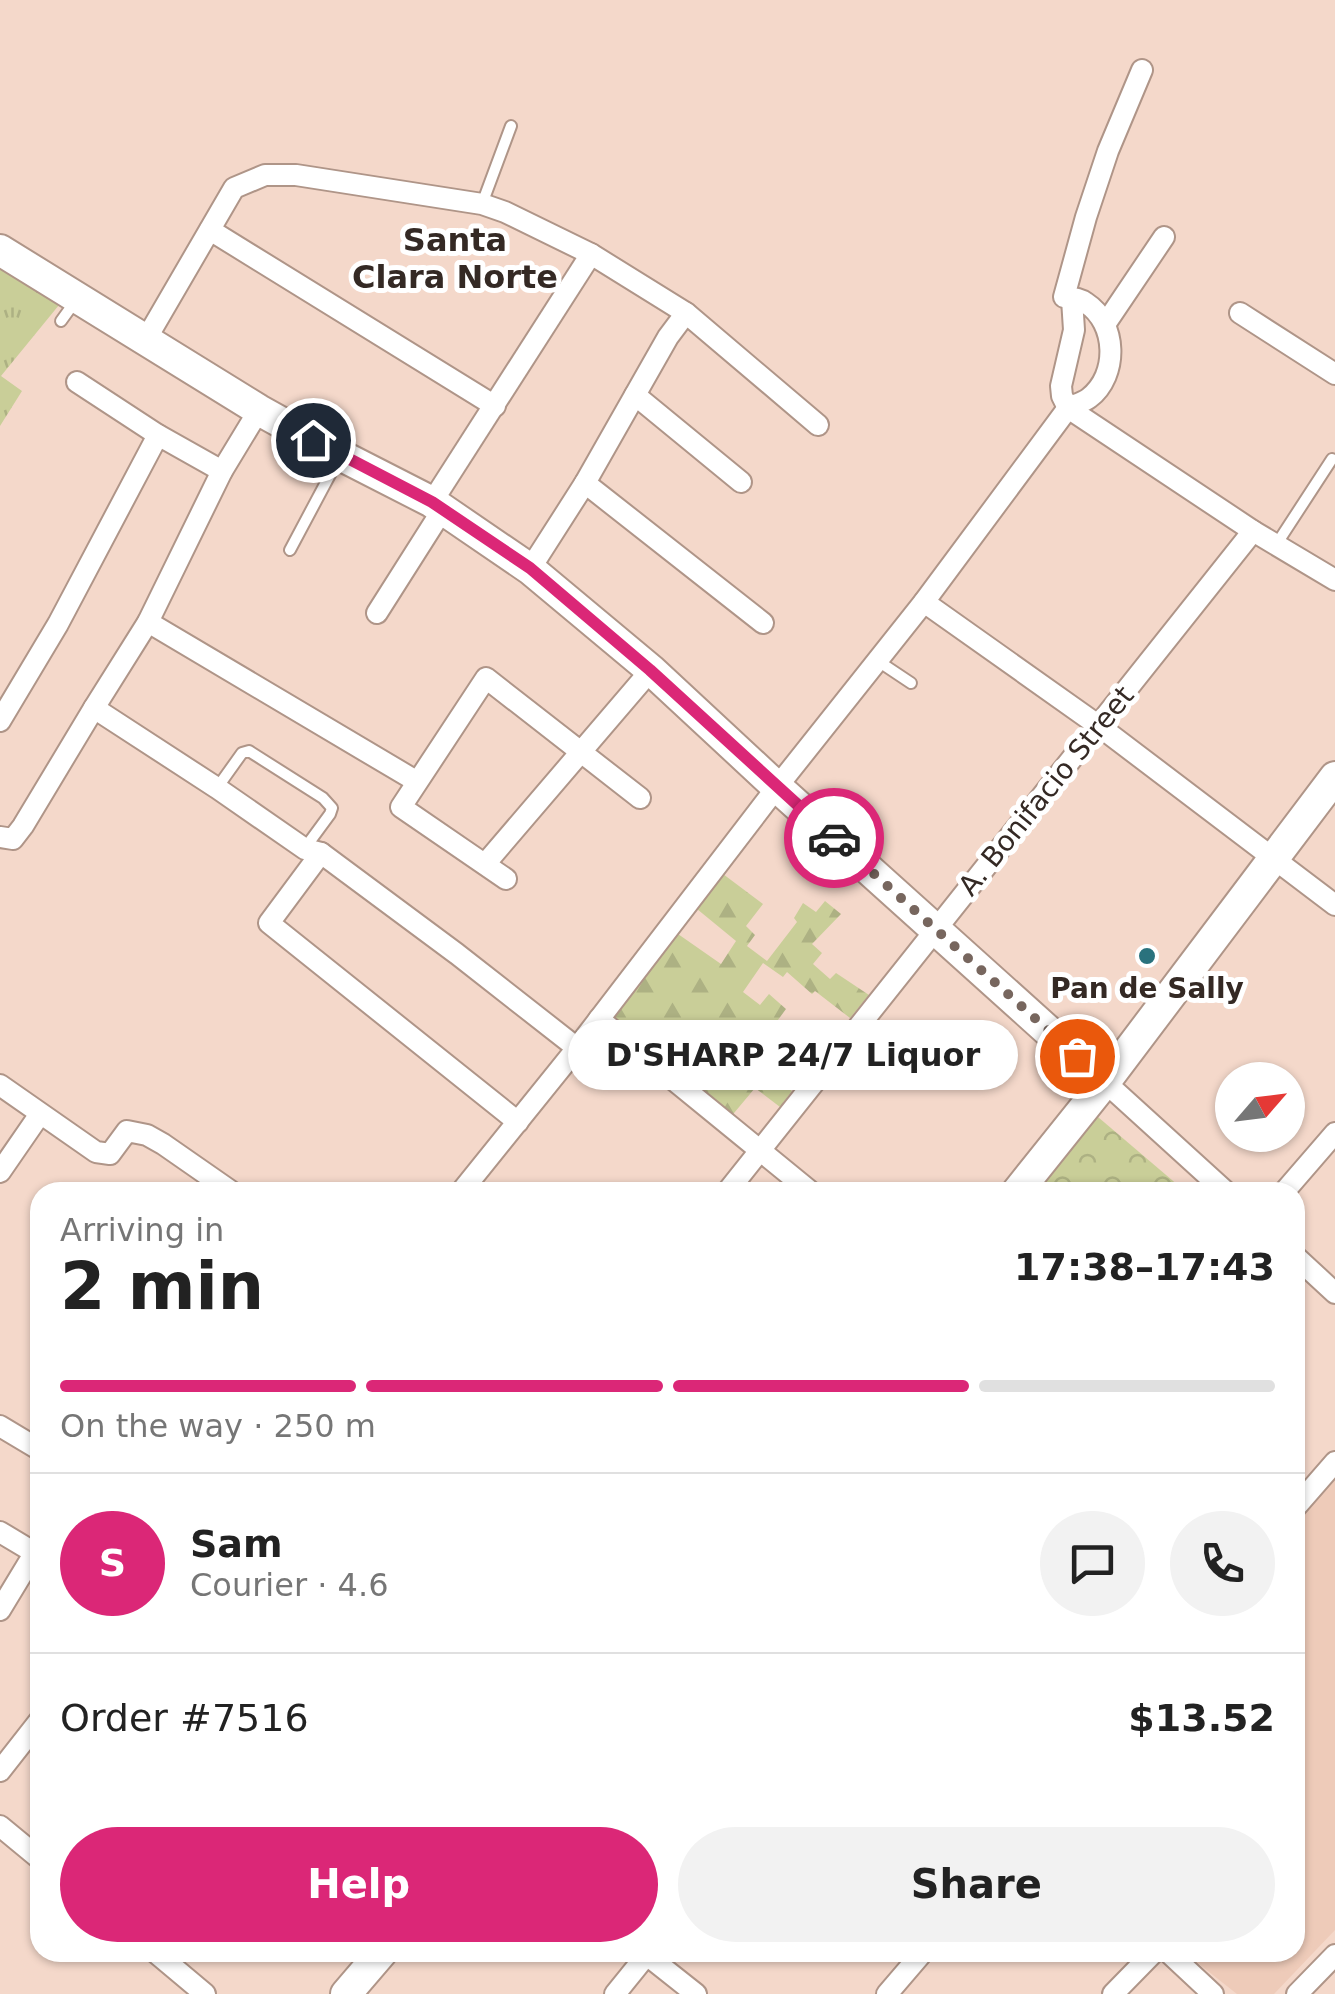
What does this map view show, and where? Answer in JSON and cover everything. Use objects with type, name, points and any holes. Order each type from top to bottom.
[{"type":"main road","points":[[0,250],[69,310],[145,341],[259,410],[438,505],[530,568],[650,670],[1105,1082]]},
{"type":"main road","points":[[1025,1182],[1335,777]]},
{"type":"main road","points":[[346,1994],[373,1962]]},
{"type":"street","points":[[469,1182],[924,602],[1068,408],[1090,398],[1106,378],[1111,350],[1106,323],[1082,300],[1064,297],[1115,132],[1142,70]]},
{"type":"street","points":[[145,341],[234,188],[265,175],[296,175],[482,204],[505,212],[591,254],[686,313],[818,425]]},
{"type":"street","points":[[210,230],[495,406]]},
{"type":"street","points":[[1106,323],[1164,237]]},
{"type":"street","points":[[377,613],[495,406],[591,254]]},
{"type":"street","points":[[1072,298],[1074,330],[1061,386],[1068,408],[1253,531],[1335,580]]},
{"type":"street","points":[[530,568],[686,313]]},
{"type":"street","points":[[1240,313],[1335,374]]},
{"type":"street","points":[[77,382],[222,471]]},
{"type":"street","points":[[635,395],[741,482]]},
{"type":"street","points":[[0,837],[14,839],[23,826],[148,622],[222,471],[259,410]]},
{"type":"street","points":[[0,721],[58,624],[158,435]]},
{"type":"street","points":[[585,483],[763,623]]},
{"type":"street","name":"A. Bonifacio Street","points":[[735,1182],[1253,531]]},
{"type":"street","points":[[924,602],[1099,726],[1335,905]]},
{"type":"street","points":[[148,622],[416,781]]},
{"type":"street","points":[[485,864],[650,670]]},
{"type":"street","points":[[506,879],[401,807],[486,678],[640,798]]},
{"type":"street","points":[[94,708],[313,851],[457,954],[577,1048]]},
{"type":"street","points":[[313,851],[269,923],[518,1122]]},
{"type":"street","points":[[599,1020],[799,1182]]},
{"type":"street","points":[[1105,1082],[1215,1182]]},
{"type":"street","points":[[0,1086],[96,1152],[110,1154],[127,1131],[147,1135],[218,1182]]},
{"type":"street","points":[[0,1172],[40,1114]]},
{"type":"street","points":[[1293,1182],[1335,1133]]},
{"type":"street","points":[[1305,1266],[1335,1294]]},
{"type":"street","points":[[0,1426],[30,1444]]},
{"type":"street","points":[[1305,1496],[1335,1462]]},
{"type":"street","points":[[0,1532],[30,1547]]},
{"type":"street","points":[[0,1610],[30,1563]]},
{"type":"street","points":[[0,1770],[30,1732]]},
{"type":"street","points":[[0,1826],[30,1851]]},
{"type":"street","points":[[1296,1994],[1335,1954]]},
{"type":"street","points":[[167,1962],[205,1994]]},
{"type":"street","points":[[615,1994],[639,1962]]},
{"type":"street","points":[[657,1962],[696,1994]]},
{"type":"street","points":[[888,1994],[915,1962]]},
{"type":"street","points":[[1112,1994],[1144,1962]]},
{"type":"street","points":[[1179,1962],[1213,1994]]},
{"type":"lane","points":[[482,204],[512,126]]},
{"type":"lane","points":[[290,550],[340,455]]},
{"type":"lane","points":[[1276,545],[1332,458]]},
{"type":"lane","points":[[877,661],[911,683]]},
{"type":"lane","points":[[218,788],[242,753],[249,751],[323,798],[332,808],[313,851]]},
{"type":"shaded area","points":[[1335,1470],[1335,1930],[1305,1961],[1305,1504]]},
{"type":"shaded area","points":[[1196,1962],[1304,1962],[1274,1994],[1237,1994]]},
{"type":"green space","points":[[0,250],[68,294],[1,376],[22,391],[0,426]]},
{"type":"green space","points":[[723,874],[763,904],[746,926],[755,935],[747,946],[767,961],[797,922],[794,918],[803,903],[816,912],[825,901],[841,914],[812,944],[822,953],[813,964],[830,979],[836,973],[869,995],[850,1018],[815,991],[812,994],[787,972],[783,977],[763,963],[743,992],[760,1005],[769,994],[786,1009],[759,1046],[767,1054],[760,1066],[792,1091],[780,1107],[755,1088],[729,1119],[609,1020],[678,934],[721,964],[736,941],[697,909]]},
{"type":"green space","points":[[1098,1117],[1174,1182],[1043,1182]]},
{"type":"way so far","points":[[834,838],[1077,1056]]},
{"type":"place","name":"Pan de Sally","points":[[1147,956]]},
{"type":"place","name":"D'SHARP 24/7 Liquor","points":[[1077,1056]]},
{"type":"district","name":"Santa Clara Norte","points":[[455,258]]},
{"type":"route","points":[[313,440],[432,502],[530,568],[650,670],[834,838]]}]
